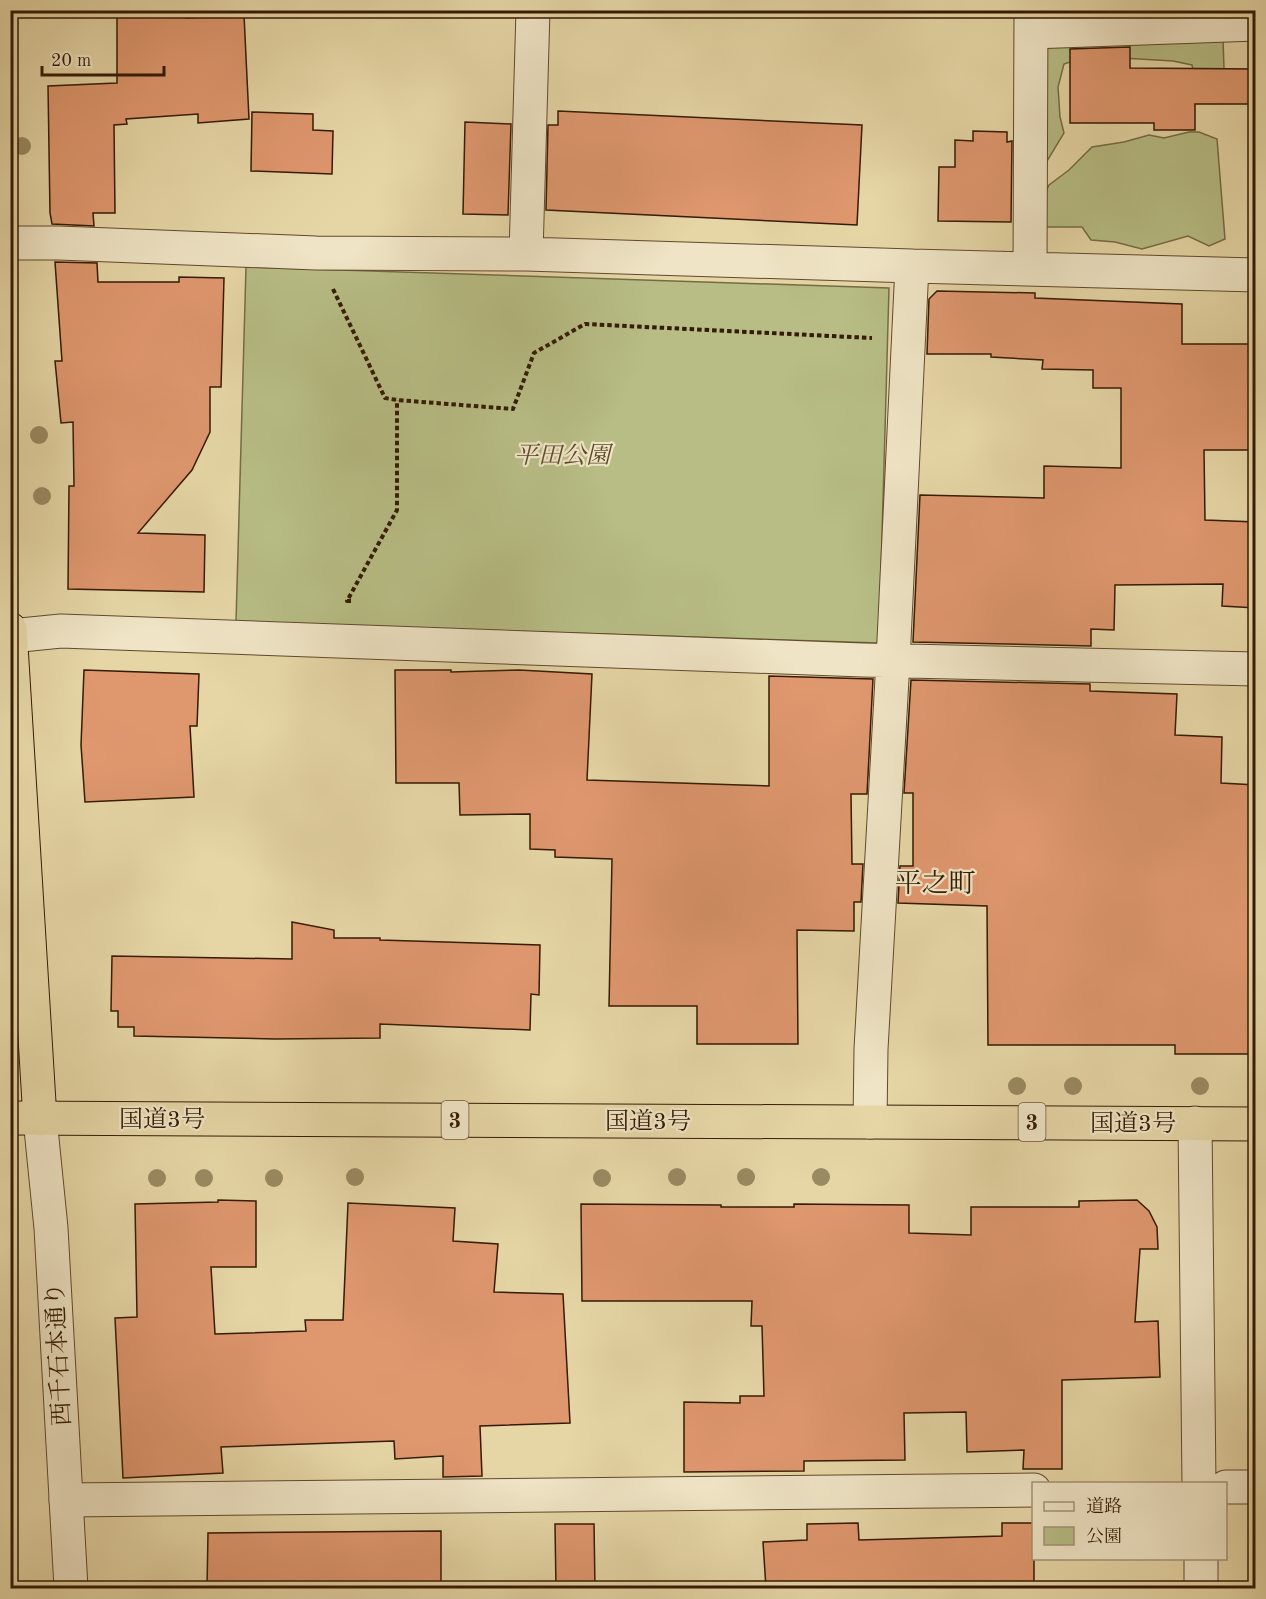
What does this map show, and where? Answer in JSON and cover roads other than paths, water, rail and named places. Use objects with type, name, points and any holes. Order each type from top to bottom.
[{"type":"highway","points":[[10,629],[25,1119]]},
{"type":"highway","name":"国道3号","points":[[25,1119],[1256,1124]]},
{"type":"street","points":[[526,254],[533,10]]},
{"type":"street","points":[[1030,269],[1031,21],[1256,24]]},
{"type":"street","points":[[10,243],[316,253],[526,254],[1256,275]]},
{"type":"street","points":[[870,1122],[871,1049],[912,266]]},
{"type":"street","points":[[11,636],[61,631],[893,661],[1256,669]]},
{"type":"street","name":"西千石本通り","points":[[25,1119],[51,1228],[71,1588]]},
{"type":"street","points":[[1195,1123],[1199,1482]]},
{"type":"street","points":[[1227,1487],[1256,1487]]},
{"type":"street","points":[[66,1500],[1032,1490]]},
{"type":"street","points":[[1200,1560],[1201,1588]]},
{"type":"district","name":"平之町","points":[[935,883]]},
{"type":"park label","name":"平田公園","points":[[562,455]]}]
